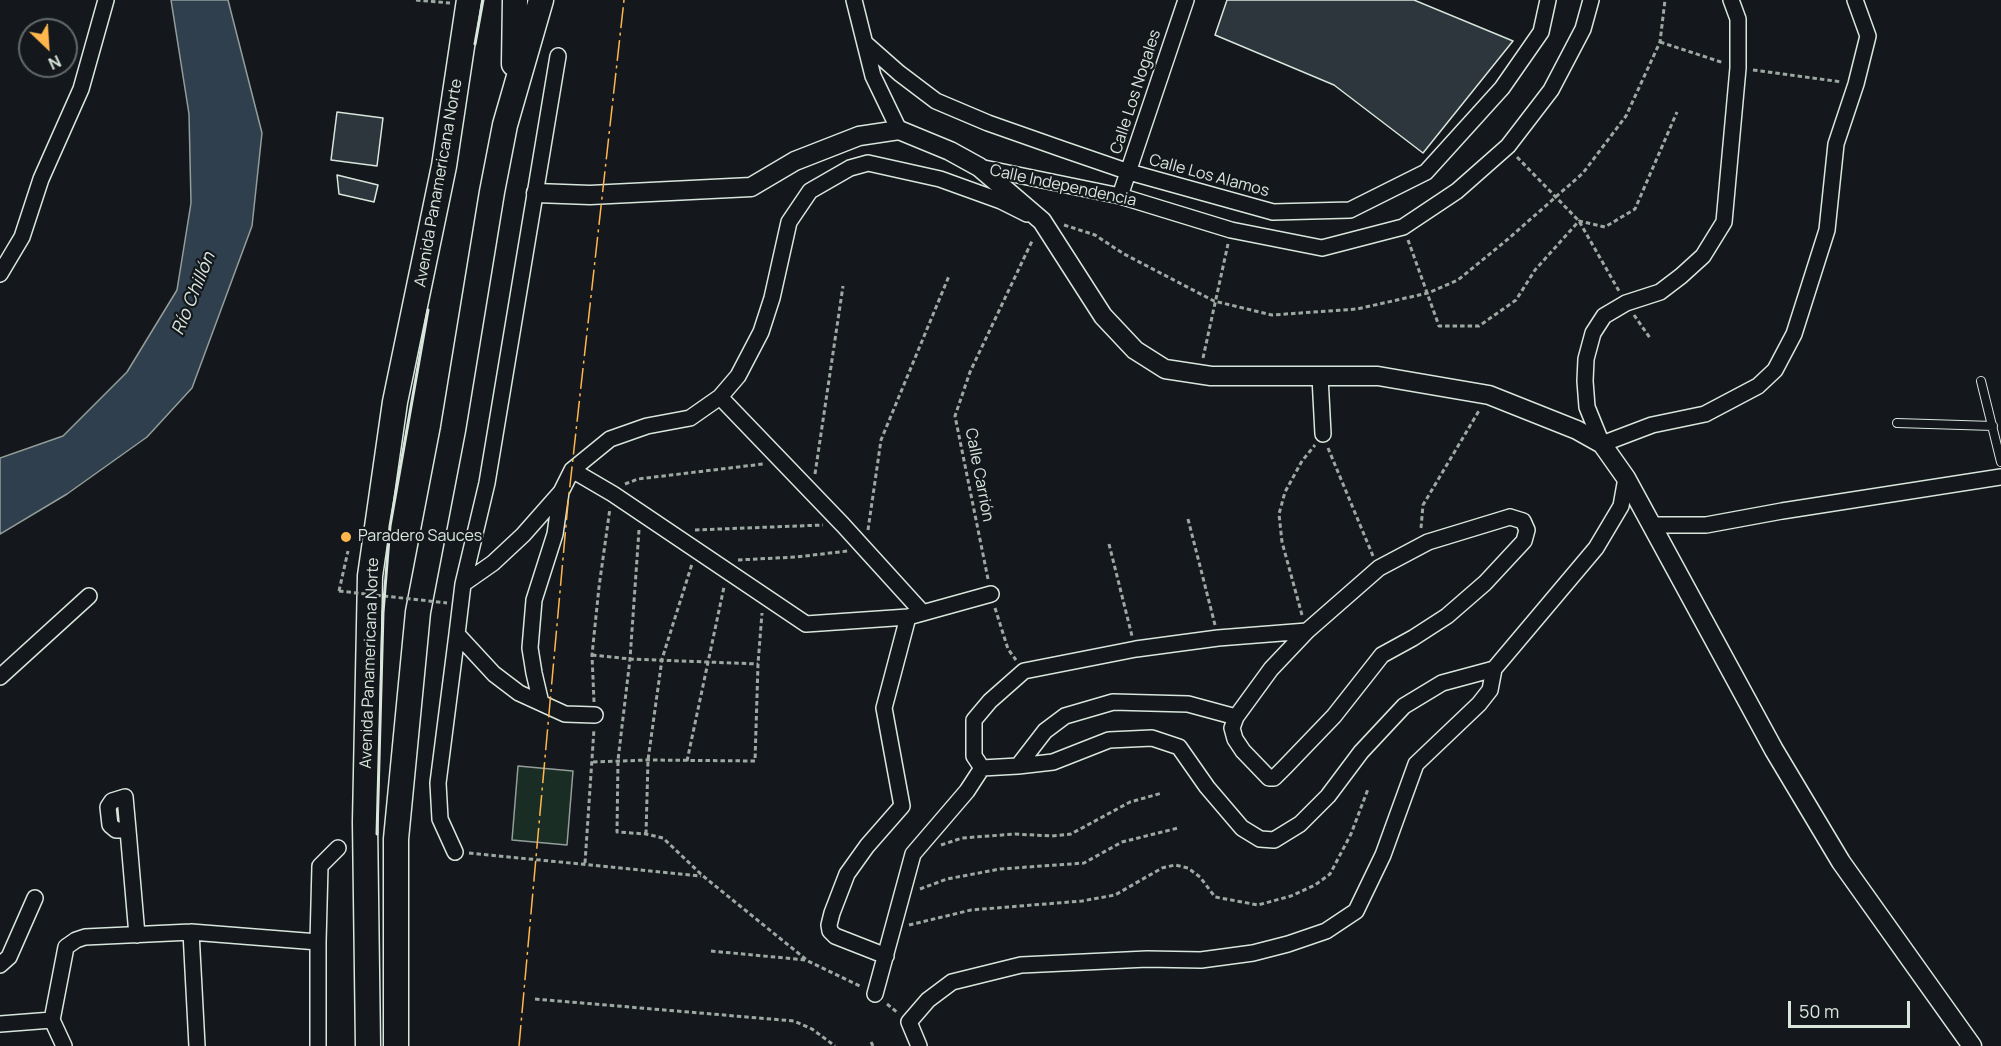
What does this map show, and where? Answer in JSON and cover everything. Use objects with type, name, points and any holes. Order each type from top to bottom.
[{"type":"highway","points":[[514,93],[515,0]]},
{"type":"highway","points":[[396,1046],[396,839],[418,612],[455,418],[505,125],[541,0]]},
{"type":"highway","name":"Avenida Panamericana Norte","points":[[368,1046],[365,822],[370,576],[395,402],[444,166],[469,3]]},
{"type":"street","points":[[0,274],[22,237],[42,179],[81,89],[106,0]]},
{"type":"street","points":[[536,193],[590,195],[752,187],[795,161],[859,136],[900,130],[873,76],[854,0]]},
{"type":"street","name":"Calle Los Nogales","points":[[1120,196],[1186,0]]},
{"type":"street","name":"Calle Los Alamos","points":[[865,43],[898,73],[936,101],[988,123],[1129,172],[1273,212],[1350,210],[1426,171],[1502,88],[1515,70],[1541,32],[1548,0]]},
{"type":"street","name":"Calle Independencia","points":[[900,130],[950,151],[980,167],[1120,196],[1231,230],[1322,248],[1403,227],[1457,191],[1508,146],[1551,90],[1583,29],[1591,0]]},
{"type":"street","points":[[1731,0],[1738,19],[1738,68],[1724,222],[1703,256],[1681,276],[1660,292],[1626,303],[1604,316],[1593,333],[1586,359],[1587,407],[1602,444],[1626,478],[1653,525],[1774,750],[1841,862],[1972,1046]]},
{"type":"street","points":[[1602,444],[1652,424],[1705,414],[1758,386],[1775,370],[1794,334],[1827,230],[1836,144],[1856,84],[1868,36],[1855,0]]},
{"type":"street","points":[[455,852],[440,819],[438,783],[463,584],[488,483],[558,56]]},
{"type":"street","points":[[463,584],[493,563],[523,535],[561,492],[572,470],[610,439],[646,426],[690,418],[720,397],[738,376],[761,332],[772,298],[789,222],[810,191],[850,168],[868,164],[882,165],[940,179],[1001,201],[1042,221]]},
{"type":"street","points":[[980,167],[1042,221],[1103,316],[1136,350],[1166,369],[1211,376],[1378,376],[1489,395],[1577,430],[1602,444]]},
{"type":"street","points":[[1320,377],[1323,434]]},
{"type":"street","points":[[720,397],[812,492],[923,613]]},
{"type":"street","points":[[572,470],[613,494],[806,624],[908,617],[991,594]]},
{"type":"street","points":[[1653,525],[1706,525],[2001,477]]},
{"type":"street","points":[[919,1046],[909,1022],[928,1000],[952,982],[1021,965],[1136,960],[1201,960],[1253,953],[1326,931],[1356,911],[1383,855],[1416,764],[1479,704],[1490,690],[1494,669],[1596,548],[1621,506],[1626,478]]},
{"type":"street","points":[[541,704],[530,648],[534,600],[555,534],[561,492]]},
{"type":"street","points":[[1510,517],[1523,521],[1527,530],[1524,540],[1485,583],[1447,616],[1382,655],[1334,716],[1274,777],[1269,778],[1243,751],[1235,739],[1232,728],[1236,717],[1271,669],[1307,631],[1379,568],[1419,546],[1510,517]]},
{"type":"street","points":[[0,677],[89,596]]},
{"type":"street","points":[[885,956],[835,936],[830,931],[829,925],[847,874],[867,846],[902,806],[884,708],[908,617]]},
{"type":"street","points":[[982,768],[974,756],[974,720],[990,701],[1024,672],[1136,649],[1218,638],[1307,631]]},
{"type":"street","points":[[457,634],[494,674],[519,693],[565,714],[595,715]]},
{"type":"street","points":[[982,768],[1053,762],[1109,740],[1152,738],[1179,747],[1206,788],[1242,828],[1260,839],[1274,840],[1300,824],[1328,796],[1361,752],[1404,706],[1442,683],[1494,669]]},
{"type":"street","points":[[1018,766],[1046,731],[1065,717],[1113,702],[1188,704],[1236,717]]},
{"type":"street","points":[[875,994],[913,854],[967,791],[982,768]]},
{"type":"street","points":[[128,830],[137,935]]},
{"type":"street","points":[[318,1046],[320,866],[338,848]]},
{"type":"street","points":[[0,965],[9,957],[34,898]]},
{"type":"street","points":[[191,932],[197,1046]]},
{"type":"street","points":[[64,1046],[52,1020],[66,947],[85,937],[191,932],[318,942]]},
{"type":"street","points":[[0,1024],[52,1020]]},
{"type":"lane","points":[[1981,381],[2001,462]]},
{"type":"lane","points":[[1897,423],[1993,426]]},
{"type":"path","points":[[416,0],[469,3]]},
{"type":"path","points":[[1660,42],[1738,68],[1856,84]]},
{"type":"path","points":[[1579,221],[1605,227],[1635,209],[1677,112]]},
{"type":"path","points":[[1508,146],[1579,221],[1626,303],[1650,338]]},
{"type":"path","name":"Calle Carrión","points":[[1024,672],[1008,649],[991,594],[955,416],[970,372],[1042,221]]},
{"type":"path","points":[[1403,227],[1439,326],[1479,326],[1516,300],[1535,270],[1579,221]]},
{"type":"path","points":[[1199,374],[1231,230]]},
{"type":"path","points":[[712,561],[796,557],[865,549],[880,440],[949,276]]},
{"type":"path","points":[[812,492],[843,286]]},
{"type":"path","points":[[1419,546],[1423,505],[1489,395]]},
{"type":"path","points":[[1323,434],[1379,568]]},
{"type":"path","points":[[1307,631],[1282,542],[1279,513],[1285,492],[1302,461],[1323,434]]},
{"type":"path","points":[[585,863],[595,715],[592,655],[599,587],[613,494],[620,486],[638,479],[783,462]]},
{"type":"path","points":[[640,514],[630,658],[618,760],[617,832],[663,838],[703,876],[808,960],[875,994],[909,1022]]},
{"type":"path","points":[[1188,519],[1218,638]]},
{"type":"path","points":[[668,532],[843,525]]},
{"type":"path","points":[[1109,544],[1136,649]]},
{"type":"path","points":[[348,550],[339,591],[447,603]]},
{"type":"path","points":[[646,834],[648,760],[662,659],[696,551]]},
{"type":"path","points":[[687,761],[727,571]]},
{"type":"path","points":[[593,762],[618,760],[755,761],[763,595]]},
{"type":"path","points":[[592,655],[758,664]]},
{"type":"path","points":[[893,929],[970,910],[1082,901],[1115,895],[1162,868],[1175,865],[1188,868],[1200,877],[1215,897],[1258,905],[1291,896],[1315,885],[1330,874],[1351,834],[1368,789]]},
{"type":"path","points":[[913,854],[962,838],[1015,834],[1052,836],[1071,834],[1130,802],[1162,793]]},
{"type":"path","points":[[902,895],[947,879],[1000,869],[1083,864],[1122,842],[1178,828]]},
{"type":"path","points":[[455,852],[703,876]]},
{"type":"path","points":[[711,951],[808,960]]},
{"type":"path","points":[[535,999],[794,1021],[812,1029],[835,1046]]},
{"type":"green space","points":[[518,766],[573,771],[567,845],[512,840]]},
{"type":"water","name":"Río Chillón","points":[[171,0],[228,0],[262,133],[252,226],[192,388],[147,437],[67,494],[0,534],[0,458],[63,436],[127,372],[177,290],[191,203],[189,114]]},
{"type":"building","points":[[1227,0],[1414,0],[1513,41],[1423,153],[1334,85],[1215,35]]},
{"type":"building","points":[[337,112],[383,118],[377,166],[331,160]]},
{"type":"building","points":[[337,175],[378,185],[374,202],[339,194]]},
{"type":"wall","points":[[475,44],[483,0]]},
{"type":"wall","points":[[377,834],[383,613],[390,526],[428,310]]},
{"type":"power","points":[[519,1046],[568,503],[624,0]]},
{"type":"place","name":"Paradero Sauces","points":[[346,537]]}]
